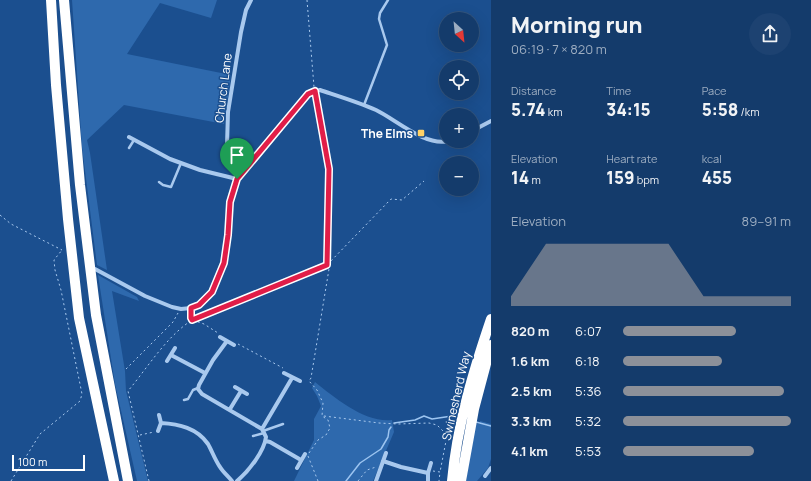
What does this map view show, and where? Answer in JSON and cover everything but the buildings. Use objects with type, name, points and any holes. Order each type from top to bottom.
[{"type":"highway","points":[[51,0],[56,85],[66,204],[79,318],[114,481]]},
{"type":"highway","points":[[64,0],[80,185],[96,315],[128,481]]},
{"type":"highway","name":"Swinesherd Way","points":[[452,481],[468,392],[491,319]]},
{"type":"highway","name":"Swinesherd Way","points":[[461,481],[474,409],[491,345]]},
{"type":"street","name":"Church Lane","points":[[237,179],[227,145],[228,112],[240,32],[250,0]]},
{"type":"street","points":[[95,269],[145,296],[181,309],[199,305],[212,292],[224,263],[228,235],[230,202],[237,179],[308,94],[315,91],[320,90],[375,110],[426,138],[439,142]]},
{"type":"street","points":[[479,127],[491,121]]},
{"type":"street","points":[[129,137],[170,159],[200,170],[237,179]]},
{"type":"street","points":[[220,337],[234,345]]},
{"type":"street","points":[[227,341],[205,373],[198,388],[202,394],[230,409],[263,431],[266,437],[266,441],[250,467],[237,481]]},
{"type":"street","points":[[167,361],[175,348]]},
{"type":"street","points":[[171,355],[205,373]]},
{"type":"street","points":[[284,373],[300,382]]},
{"type":"street","points":[[263,431],[292,378]]},
{"type":"street","points":[[235,387],[247,394]]},
{"type":"street","points":[[230,409],[241,391]]},
{"type":"street","points":[[158,431],[161,423],[159,414]]},
{"type":"street","points":[[161,423],[173,424],[197,433],[206,442],[219,466],[232,481]]},
{"type":"street","points":[[266,441],[301,460]]},
{"type":"street","points":[[376,481],[386,453]]},
{"type":"street","points":[[297,468],[305,454]]},
{"type":"street","points":[[383,461],[400,467],[428,472]]},
{"type":"street","points":[[428,481],[428,472],[431,463]]},
{"type":"street","points":[[485,476],[491,468]]},
{"type":"lane","points":[[364,106],[386,45],[379,19],[380,13],[388,0]]},
{"type":"lane","points":[[129,148],[134,140]]},
{"type":"lane","points":[[159,182],[163,185],[171,187],[182,163]]},
{"type":"lane","points":[[184,400],[188,399],[193,390],[198,388]]},
{"type":"lane","points":[[253,436],[283,424]]},
{"type":"path","points":[[307,0],[315,91],[329,169],[327,265],[329,269],[311,378],[309,381],[317,390],[324,403],[322,416],[328,420],[330,428],[326,435],[318,440],[308,456],[318,481]]},
{"type":"path","points":[[149,481],[128,391],[170,338],[180,328],[192,320],[327,265],[391,199],[402,200],[424,181]]},
{"type":"path","points":[[0,215],[11,224],[62,250],[54,260],[54,270],[62,290],[82,394],[80,400],[40,434],[11,481]]},
{"type":"path","points":[[191,308],[192,320]]},
{"type":"path","points":[[126,368],[173,322],[181,309]]},
{"type":"path","points":[[192,320],[204,324],[221,335],[220,337]]},
{"type":"path","points":[[234,345],[235,342],[286,370],[284,373]]},
{"type":"path","points":[[324,416],[379,423],[429,423],[437,426],[444,432],[446,441],[439,481]]},
{"type":"path","points":[[138,435],[158,431]]},
{"type":"path","points":[[358,481],[367,470],[381,466]]},
{"type":"path","points":[[428,472],[440,472]]},
{"type":"shaded area","points":[[72,0],[217,0],[211,18],[160,3],[127,54],[231,75],[224,124],[124,105],[87,140],[107,270],[97,265],[82,147]]},
{"type":"shaded area","points":[[98,275],[137,297],[139,301],[112,291],[125,371],[126,391],[148,481],[137,481],[115,384]]},
{"type":"shaded area","points":[[315,382],[341,402],[361,414],[371,418],[392,420],[394,432],[373,481],[294,481],[314,440],[314,419],[321,406],[312,388]]},
{"type":"shaded area","points":[[480,421],[491,424],[491,459],[488,468],[477,481],[466,481],[475,423],[480,424]]},
{"type":"waterway","points":[[394,423],[415,420],[424,416],[432,419],[452,416]]},
{"type":"waterway","points":[[476,422],[491,426]]},
{"type":"waterway","points":[[346,481],[360,463],[381,449],[388,437],[391,427]]},
{"type":"place","name":"The Elms","points":[[421,133]]},
{"type":"route","points":[[315,91],[329,169],[327,265],[208,315],[192,320],[191,308],[199,305],[212,292],[224,263],[228,235],[230,202],[237,179],[308,94],[315,91]]}]
